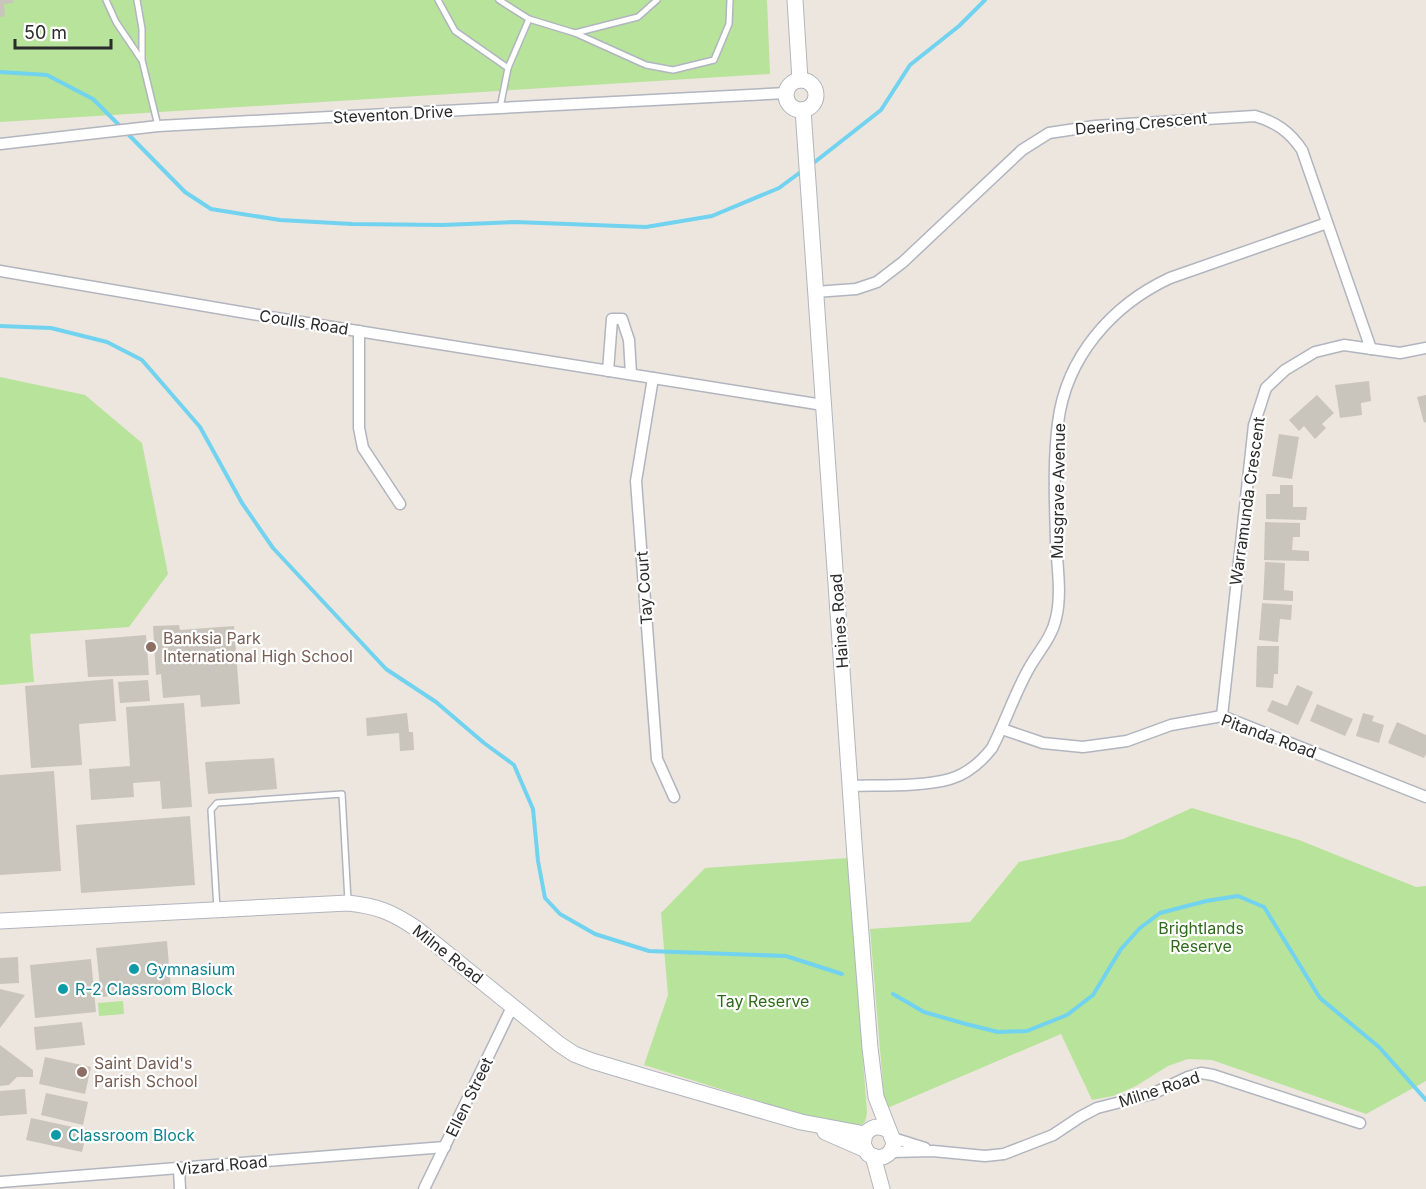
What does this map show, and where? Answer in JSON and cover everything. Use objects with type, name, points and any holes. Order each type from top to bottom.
[{"type":"main road","points":[[795,0],[800,80]]},
{"type":"main road","points":[[800,80],[809,83],[815,91],[814,101],[803,110],[790,105],[786,93],[791,84],[800,80]]},
{"type":"main road","name":"Haines Road","points":[[803,110],[850,786],[879,1143]]},
{"type":"main road","name":"Milne Road","points":[[0,921],[348,903],[372,906],[394,914],[417,929],[574,1054],[649,1078],[879,1143]]},
{"type":"main road","points":[[879,1143],[884,1189]]},
{"type":"street","name":"Steventon Drive","points":[[0,144],[158,126],[786,93]]},
{"type":"street","name":"Deering Crescent","points":[[815,292],[856,290],[877,282],[903,262],[1022,150],[1050,133],[1067,129],[1255,116],[1271,120],[1295,139],[1302,150],[1371,349]]},
{"type":"street","name":"Musgrave Avenue","points":[[850,786],[935,782],[952,778],[970,769],[992,748],[1028,669],[1053,629],[1057,617],[1059,596],[1055,494],[1058,422],[1066,387],[1087,348],[1115,313],[1151,287],[1327,223]]},
{"type":"street","name":"Coulls Road","points":[[0,271],[823,405]]},
{"type":"street","points":[[608,370],[612,319],[622,319],[629,340],[631,374]]},
{"type":"street","points":[[359,331],[359,428],[363,448],[400,504]]},
{"type":"street","name":"Warramunda Crescent","points":[[1222,716],[1254,425],[1266,388],[1285,370],[1315,352],[1344,345],[1400,353],[1426,348]]},
{"type":"street","name":"Tay Court","points":[[653,378],[636,480],[657,759],[674,796]]},
{"type":"street","name":"Pitanda Road","points":[[1002,729],[1043,743],[1083,747],[1127,741],[1171,725],[1222,716],[1426,797]]},
{"type":"street","name":"Ellen Street","points":[[424,1189],[513,1005]]},
{"type":"street","name":"Milne Road","points":[[879,1143],[985,1156],[1004,1154],[1053,1135],[1097,1108],[1152,1094],[1172,1083],[1202,1073],[1213,1074],[1360,1123]]},
{"type":"street","name":"Vizard Road","points":[[0,1182],[445,1147]]},
{"type":"street","points":[[179,1169],[180,1189]]},
{"type":"lane","points":[[106,0],[116,22],[142,60]]},
{"type":"lane","points":[[137,0],[142,29],[142,60],[158,126]]},
{"type":"lane","points":[[438,0],[455,31],[508,68]]},
{"type":"lane","points":[[499,0],[529,19],[575,33],[646,65],[673,70],[714,60],[729,24],[730,0]]},
{"type":"lane","points":[[575,33],[638,17],[657,0]]},
{"type":"lane","points":[[500,108],[508,68],[529,19]]},
{"type":"lane","points":[[218,910],[211,810],[217,802],[342,794],[348,903]]},
{"type":"green space","points":[[0,0],[767,0],[770,74],[0,122]]},
{"type":"green space","points":[[0,377],[85,395],[142,443],[168,574],[129,627],[30,634],[34,682],[0,685]]},
{"type":"green space","name":"Brightlands Reserve","points":[[1192,808],[1299,840],[1416,887],[1426,886],[1426,1081],[1366,1114],[1212,1060],[1188,1059],[1168,1066],[1136,1086],[1113,1096],[1092,1100],[1061,1034],[885,1109],[870,929],[970,922],[1019,862],[1123,839]]},
{"type":"green space","name":"Tay Reserve","points":[[848,858],[867,1113],[865,1122],[857,1128],[847,1129],[644,1065],[668,995],[661,913],[705,868]]},
{"type":"green space","points":[[123,1001],[124,1014],[99,1016],[98,1003]]},
{"type":"building","points":[[0,0],[13,0],[13,3],[4,4],[5,16],[0,17]]},
{"type":"building","points":[[1369,381],[1371,401],[1361,403],[1362,415],[1340,418],[1335,385]]},
{"type":"building","points":[[1317,395],[1334,413],[1322,424],[1326,428],[1315,439],[1304,426],[1299,431],[1289,420]]},
{"type":"building","points":[[1426,395],[1426,422],[1424,423],[1417,397]]},
{"type":"building","points":[[1279,434],[1299,437],[1292,479],[1272,476]]},
{"type":"building","points":[[1280,485],[1293,485],[1293,507],[1307,507],[1306,520],[1266,519],[1266,494],[1280,494]]},
{"type":"building","points":[[1265,522],[1300,523],[1300,537],[1293,537],[1292,550],[1309,551],[1309,561],[1264,560]]},
{"type":"building","points":[[1265,562],[1285,563],[1284,590],[1293,591],[1293,601],[1263,600]]},
{"type":"building","points":[[1262,603],[1292,605],[1291,620],[1280,619],[1278,642],[1259,640]]},
{"type":"building","points":[[179,625],[180,630],[234,626],[240,704],[201,707],[200,695],[163,698],[161,674],[156,675],[153,626]]},
{"type":"building","points":[[146,635],[149,675],[88,677],[85,640]]},
{"type":"building","points":[[1257,646],[1279,646],[1278,674],[1274,674],[1273,688],[1256,687]]},
{"type":"building","points":[[113,679],[116,721],[79,724],[82,765],[31,768],[25,686]]},
{"type":"building","points":[[148,680],[150,701],[120,703],[118,682]]},
{"type":"building","points":[[1297,685],[1313,692],[1298,725],[1267,711],[1272,700],[1287,706]]},
{"type":"building","points":[[184,703],[192,807],[162,809],[160,781],[133,783],[134,797],[91,800],[89,769],[130,766],[126,707]]},
{"type":"building","points":[[1317,704],[1353,719],[1345,736],[1310,721]]},
{"type":"building","points":[[407,713],[409,732],[413,732],[414,750],[400,751],[399,733],[367,736],[366,718]]},
{"type":"building","points":[[1363,713],[1374,716],[1372,721],[1384,725],[1379,743],[1356,736]]},
{"type":"building","points":[[1397,722],[1426,735],[1424,758],[1388,743]]},
{"type":"building","points":[[274,758],[277,789],[208,794],[205,762]]},
{"type":"building","points":[[54,771],[61,871],[0,875],[0,775]]},
{"type":"building","points":[[190,816],[195,885],[81,893],[76,825]]},
{"type":"building","name":"Gymnasium","points":[[167,941],[171,990],[101,997],[96,948]]},
{"type":"building","points":[[18,957],[19,983],[0,984],[0,958]]},
{"type":"building","name":"R-2 Classroom Block","points":[[91,959],[96,1012],[35,1018],[30,965]]},
{"type":"building","points":[[0,989],[25,995],[0,1028]]},
{"type":"building","points":[[82,1022],[85,1045],[36,1050],[34,1027]]},
{"type":"building","points":[[0,1045],[33,1070],[33,1077],[17,1077],[9,1085],[0,1086]]},
{"type":"building","name":"Classroom Block","points":[[45,1057],[91,1067],[85,1094],[39,1084]]},
{"type":"building","name":"Classroom Block","points":[[25,1089],[27,1114],[0,1116],[0,1091]]},
{"type":"building","name":"Classroom Block","points":[[46,1093],[88,1102],[83,1125],[41,1115]]},
{"type":"building","name":"Classroom Block","points":[[31,1118],[87,1130],[82,1152],[26,1140]]},
{"type":"waterway","points":[[811,165],[881,110],[910,65],[959,26],[985,0]]},
{"type":"waterway","points":[[0,72],[47,75],[93,99],[121,127]]},
{"type":"waterway","points":[[126,132],[185,192],[211,209],[280,220],[352,224],[443,225],[515,222],[646,227],[712,216],[779,188],[802,171]]},
{"type":"waterway","points":[[0,326],[51,328],[107,342],[142,360],[200,427],[242,503],[273,548],[386,669],[436,702],[514,765],[533,809],[538,861],[545,898],[560,914],[595,934],[649,951],[786,956],[842,974]]},
{"type":"waterway","points":[[893,994],[924,1012],[966,1024],[998,1032],[1027,1031],[1067,1015],[1093,995],[1121,949],[1140,928],[1160,913],[1206,901],[1238,896],[1264,907],[1320,998],[1379,1047],[1426,1100]]},
{"type":"place","name":"Banksia Park International High School","points":[[151,647]]},
{"type":"place","name":"Gymnasium","points":[[134,969]]},
{"type":"place","name":"R-2 Classroom Block","points":[[63,989]]},
{"type":"place","name":"Saint David's Parish School","points":[[82,1072]]},
{"type":"place","name":"Classroom Block","points":[[56,1135]]}]
